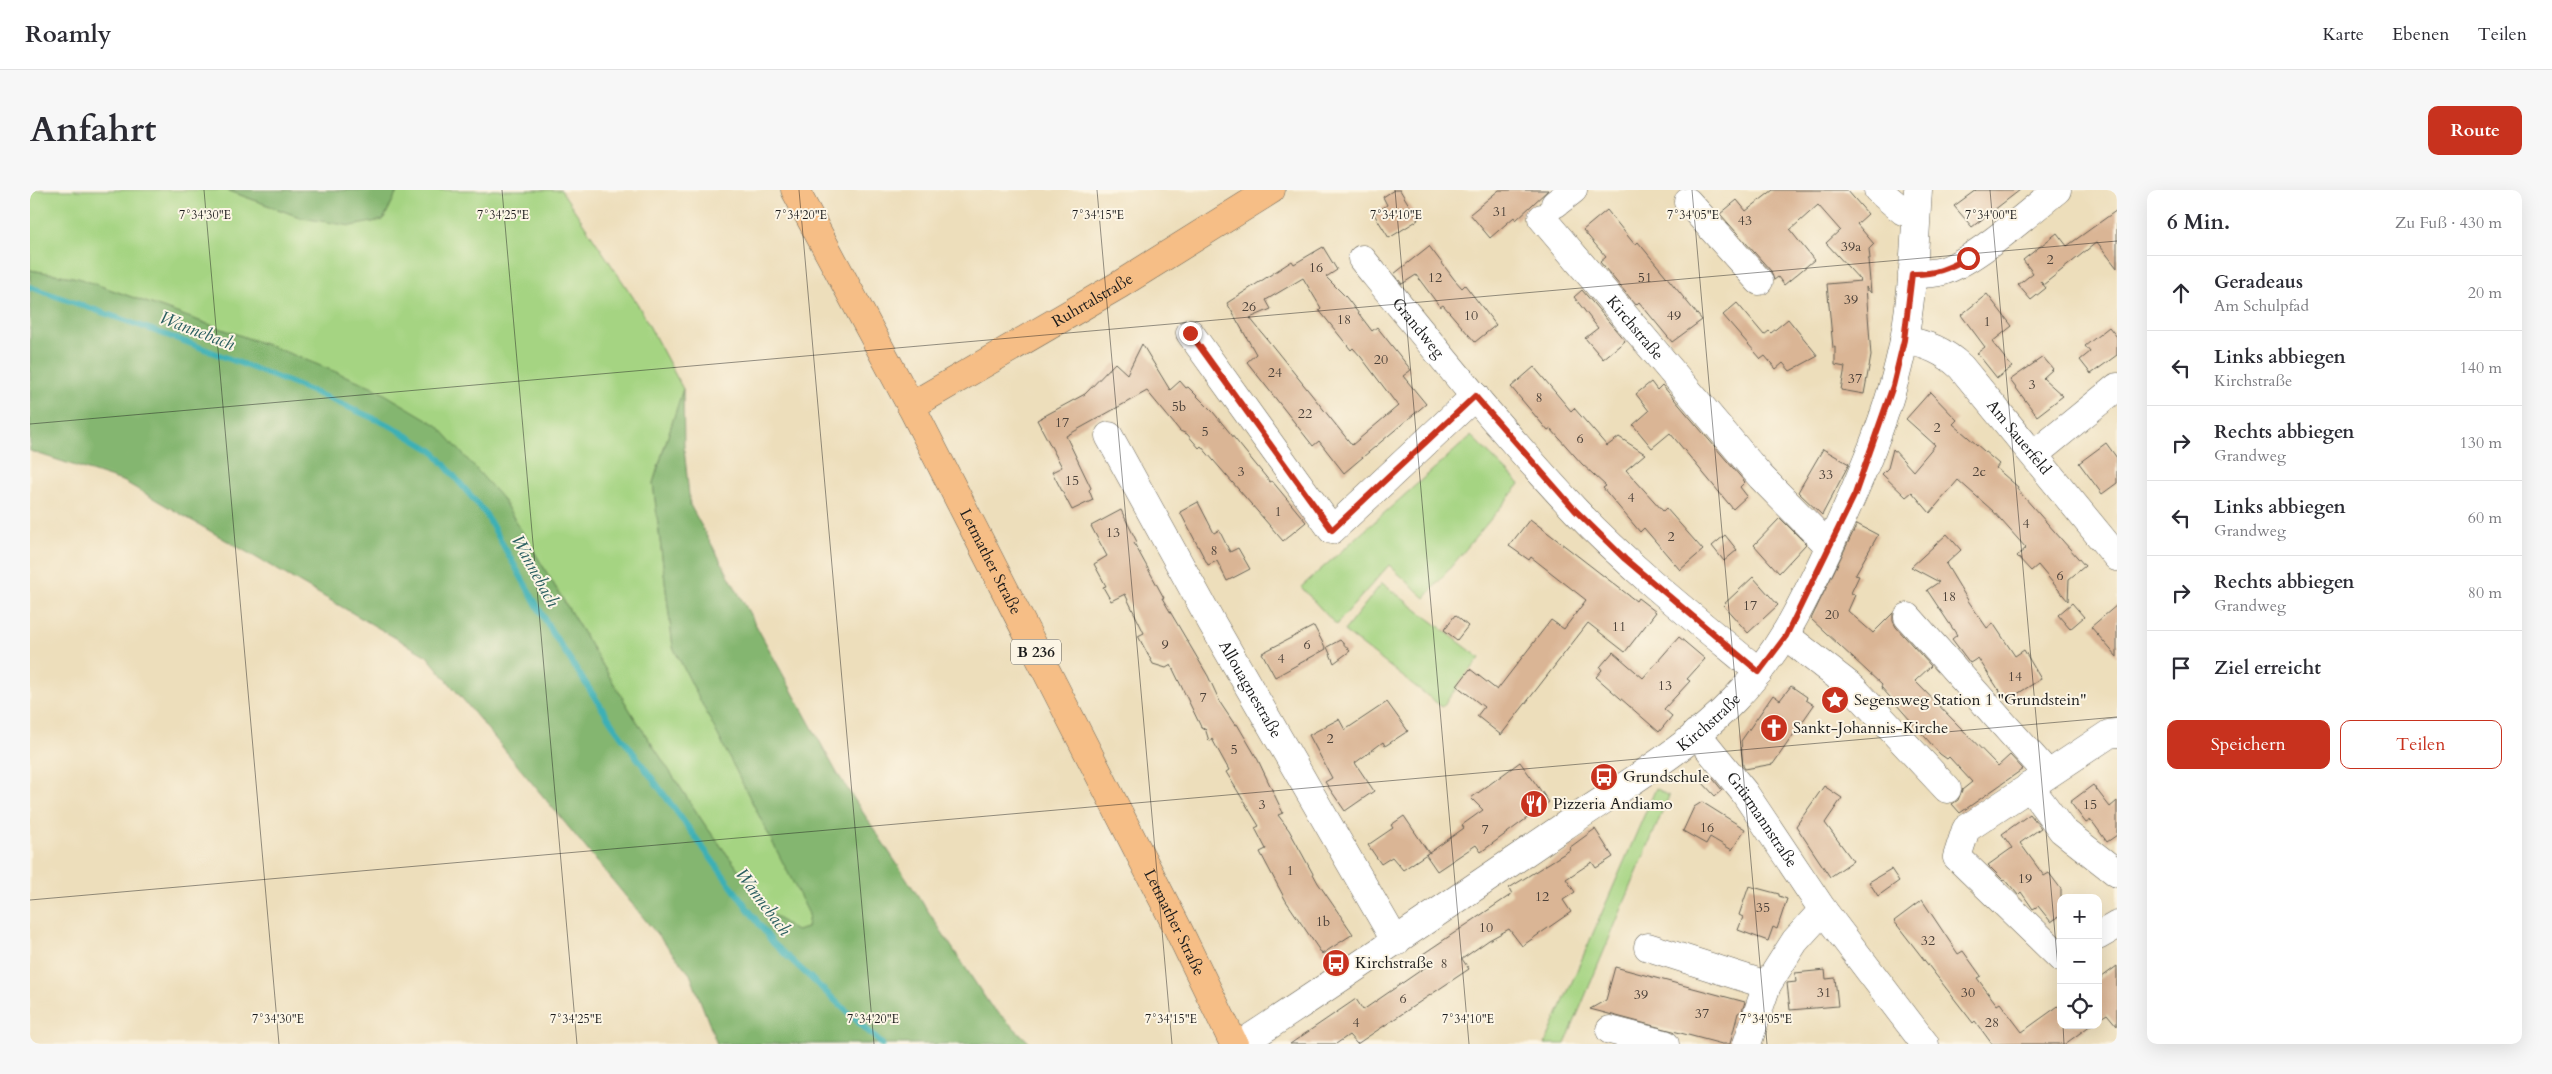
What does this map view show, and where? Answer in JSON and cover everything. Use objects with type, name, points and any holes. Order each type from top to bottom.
[{"type":"main road","name":"Letmather Straße","points":[[795,190],[910,406],[1176,925],[1234,1044]]},
{"type":"main road","name":"Ruhrtalstraße","points":[[910,406],[1119,285],[1271,190]]},
{"type":"street","name":"Kirchstraße","points":[[1878,190],[1903,211],[1917,203]]},
{"type":"street","points":[[1912,274],[1944,271],[1968,258],[2057,190]]},
{"type":"street","points":[[1690,194],[1759,281]]},
{"type":"street","name":"Kirchstraße","points":[[1241,1044],[1396,942],[1665,758],[1734,701],[1759,672],[1786,636],[1855,494],[1876,437],[1893,386],[1904,340],[1912,274],[1917,203]]},
{"type":"street","name":"Kirchstraße","points":[[1557,204],[1762,477],[1829,546]]},
{"type":"street","name":"Grandweg","points":[[1362,259],[1475,396],[1575,510],[1625,559],[1759,672]]},
{"type":"street","points":[[1190,333],[1332,530],[1475,396]]},
{"type":"street","name":"Am Sauerfeld","points":[[1904,340],[1924,344],[1946,353],[1961,368],[2035,454],[2117,557]]},
{"type":"street","points":[[2035,454],[2117,387]]},
{"type":"street","name":"Allouagnestraße","points":[[1109,436],[1212,623],[1396,942]]},
{"type":"street","points":[[1908,617],[2038,780],[2062,830],[2117,873]]},
{"type":"street","points":[[1786,636],[1854,689],[1947,789]]},
{"type":"street","name":"Grürmannstraße","points":[[1696,733],[1744,792],[1823,910],[1925,1044]]},
{"type":"street","points":[[2057,954],[1957,857],[1966,829],[2109,734],[2117,733]]},
{"type":"street","points":[[1747,1044],[1767,985],[1794,941],[1823,910]]},
{"type":"street","points":[[2102,934],[2117,925]]},
{"type":"street","points":[[1648,947],[1767,985]]},
{"type":"street","points":[[1610,1030],[1664,1044]]},
{"type":"green space","points":[[30,190],[227,190],[302,218],[383,220],[398,190],[561,190],[637,303],[683,389],[653,483],[673,647],[810,914],[807,928],[796,932],[772,914],[705,825],[634,717],[501,497],[281,350],[78,278],[30,270]]},
{"type":"green space","points":[[227,190],[398,190],[383,220],[351,226],[302,218]]},
{"type":"green space","points":[[30,270],[78,278],[281,350],[371,386],[437,425],[501,497],[634,717],[705,825],[772,914],[796,931],[807,928],[809,914],[673,647],[653,483],[683,389],[684,448],[690,505],[837,773],[990,1005],[1031,1044],[717,1044],[690,974],[427,656],[125,482],[30,451]]},
{"type":"green space","points":[[1471,436],[1520,484],[1425,598],[1389,565],[1336,625],[1301,587]]},
{"type":"green space","points":[[1382,583],[1480,658],[1442,707],[1344,631]]},
{"type":"green space","points":[[1656,788],[1669,796],[1565,1044],[1545,1044]]},
{"type":"building","points":[[1394,190],[1400,190],[1418,220],[1389,238],[1374,214],[1387,205],[1383,197]]},
{"type":"building","points":[[1499,190],[1548,190],[1516,220],[1514,217],[1490,238],[1470,214]]},
{"type":"building","points":[[1773,190],[1847,190],[1868,214],[1857,224],[1874,244],[1869,249],[1870,259],[1868,259],[1871,293],[1866,287],[1871,356],[1864,394],[1841,390],[1845,367],[1835,365],[1835,347],[1833,348],[1827,284],[1861,281],[1826,243],[1840,230],[1818,205],[1790,230],[1814,260],[1784,285],[1778,277],[1774,280],[1771,271],[1720,214],[1737,200],[1746,211]]},
{"type":"building","points":[[1976,190],[2020,190],[1972,227],[1954,206]]},
{"type":"building","points":[[1607,210],[1635,245],[1638,242],[1702,320],[1672,342],[1639,302],[1636,305],[1600,262],[1606,257],[1583,230]]},
{"type":"building","points":[[2117,210],[2117,268],[2097,242],[2043,285],[2046,288],[2031,300],[2018,285],[2033,273],[2023,260],[2057,233],[2067,246]]},
{"type":"building","points":[[1429,246],[1454,279],[1462,288],[1465,285],[1496,325],[1475,342],[1443,305],[1440,307],[1416,275],[1402,284],[1394,274]]},
{"type":"building","points":[[1323,247],[1337,270],[1326,277],[1346,297],[1372,331],[1377,327],[1411,370],[1403,376],[1426,404],[1344,473],[1319,441],[1313,446],[1247,362],[1256,354],[1227,303],[1292,261],[1294,264]],"holes":[[[1303,278],[1321,308],[1319,310],[1351,350],[1353,348],[1361,357],[1398,406],[1352,445],[1250,318],[1271,309],[1266,300]]]},
{"type":"building","points":[[1582,290],[1625,341],[1603,359],[1585,338],[1598,328],[1574,297]]},
{"type":"building","points":[[1987,294],[2012,326],[1992,342],[2012,367],[1997,378],[1977,353],[1985,347],[1961,315]]},
{"type":"building","points":[[1737,303],[1764,335],[1769,331],[1771,333],[1788,319],[1818,356],[1790,371],[1783,363],[1776,369],[1765,356],[1761,359],[1723,315]]},
{"type":"building","points":[[2109,327],[2117,337],[2117,355],[2091,374],[2080,360],[2090,352],[2085,346]]},
{"type":"building","points":[[1142,344],[1170,390],[1180,381],[1186,388],[1188,387],[1213,412],[1270,482],[1272,481],[1306,522],[1283,541],[1201,446],[1199,448],[1187,434],[1180,431],[1147,391],[1066,436],[1091,488],[1089,490],[1093,500],[1072,510],[1052,472],[1062,467],[1037,420],[1085,394],[1115,363],[1127,374]]},
{"type":"building","points":[[2043,357],[2053,369],[2043,378],[2063,396],[2037,416],[2010,380]]},
{"type":"building","points":[[1534,367],[1571,411],[1574,408],[1607,446],[1619,437],[1645,454],[1626,470],[1663,511],[1666,508],[1703,550],[1680,570],[1644,528],[1640,532],[1603,488],[1606,486],[1582,464],[1551,429],[1548,431],[1511,387]]},
{"type":"building","points":[[1651,382],[1657,390],[1662,385],[1745,482],[1740,487],[1747,496],[1733,509],[1670,433],[1652,448],[1633,425],[1649,411],[1636,394]]},
{"type":"building","points":[[1930,392],[1957,420],[1953,424],[1999,464],[1996,468],[2018,487],[2017,489],[2085,566],[2069,579],[2068,601],[2038,565],[2031,571],[2017,556],[2026,548],[1993,511],[1958,480],[1930,513],[1912,492],[1906,497],[1882,474],[1888,468],[1893,449],[1913,471],[1935,445],[1906,419]]},
{"type":"building","points":[[2106,443],[2117,458],[2117,483],[2102,494],[2079,463]]},
{"type":"building","points":[[1823,449],[1849,464],[1822,515],[1798,492]]},
{"type":"building","points":[[1198,502],[1214,533],[1219,530],[1230,552],[1238,548],[1250,569],[1227,581],[1217,561],[1208,565],[1180,512]]},
{"type":"building","points":[[1121,510],[1137,542],[1134,543],[1164,598],[1162,598],[1208,676],[1221,704],[1235,725],[1237,724],[1258,760],[1283,813],[1278,815],[1289,830],[1318,883],[1353,934],[1322,954],[1286,901],[1260,852],[1266,849],[1255,828],[1259,826],[1226,772],[1229,770],[1212,739],[1209,741],[1205,728],[1202,729],[1171,665],[1166,668],[1153,664],[1138,636],[1144,633],[1125,594],[1111,601],[1103,587],[1106,586],[1094,564],[1107,556],[1091,526]]},
{"type":"building","points":[[1780,518],[1806,544],[1779,573],[1754,545]]},
{"type":"building","points":[[1530,519],[1636,601],[1638,598],[1656,612],[1625,652],[1588,623],[1501,735],[1477,716],[1484,707],[1457,686],[1470,669],[1497,690],[1551,620],[1564,629],[1586,600],[1531,557],[1529,560],[1509,546]]},
{"type":"building","points":[[1857,524],[1878,535],[1855,575],[1859,576],[1851,593],[1855,595],[1848,611],[1873,633],[1893,613],[1893,621],[1896,627],[1931,666],[1915,681],[1998,766],[2010,755],[2023,769],[1960,813],[1952,804],[1958,800],[1962,790],[1972,782],[1949,757],[1947,759],[1940,754],[1881,687],[1882,685],[1811,619]]},
{"type":"building","points":[[1947,534],[1961,550],[1946,564],[1969,602],[1987,628],[1993,623],[2015,656],[2024,650],[2041,679],[2006,701],[1978,658],[1970,663],[1952,639],[1957,635],[1927,590],[1939,582],[1911,567]]},
{"type":"building","points":[[1725,535],[1737,550],[1724,561],[1712,546]]},
{"type":"building","points":[[1753,577],[1778,605],[1748,633],[1723,605]]},
{"type":"building","points":[[2072,603],[2084,617],[2070,629],[2058,615]]},
{"type":"building","points":[[2117,605],[2117,657],[2091,627]]},
{"type":"building","points":[[1455,615],[1468,626],[1457,640],[1444,630]]},
{"type":"building","points":[[1314,626],[1326,649],[1275,677],[1262,653]]},
{"type":"building","points":[[1679,637],[1705,659],[1687,679],[1690,681],[1664,709],[1672,716],[1659,732],[1596,677],[1602,670],[1600,667],[1613,652],[1643,678]]},
{"type":"building","points":[[1340,640],[1350,651],[1334,663],[1327,647]]},
{"type":"building","name":"Sankt-Johannis-Kirche","points":[[1791,686],[1807,697],[1806,700],[1814,705],[1773,764],[1745,769],[1743,766],[1741,741],[1773,695],[1780,700]]},
{"type":"building","points":[[1387,702],[1408,731],[1385,746],[1383,742],[1355,763],[1374,791],[1345,811],[1325,782],[1332,778],[1309,735],[1339,719],[1345,730]]},
{"type":"building","points":[[1520,762],[1549,802],[1481,852],[1476,845],[1437,871],[1426,855],[1428,853],[1403,870],[1392,857],[1381,864],[1368,845],[1393,828],[1391,825],[1404,816],[1429,853],[1464,828],[1462,825],[1483,810],[1471,798]]},
{"type":"building","points":[[1710,775],[1722,790],[1715,796],[1702,782]]},
{"type":"building","points":[[2093,785],[2110,807],[2117,801],[2117,835],[2107,842],[2091,820],[2086,823],[2070,802]]},
{"type":"building","points":[[1824,786],[1842,798],[1825,823],[1853,861],[1830,877],[1796,826]]},
{"type":"building","points":[[1702,802],[1745,829],[1732,850],[1710,837],[1706,844],[1683,831],[1694,807]]},
{"type":"building","points":[[2030,814],[2041,828],[2020,843],[2044,876],[2049,873],[2061,889],[2061,894],[2057,894],[2057,918],[2051,922],[2038,906],[2033,909],[2021,892],[2018,895],[2005,879],[2003,880],[1988,865],[2012,848],[2002,834]]},
{"type":"building","points":[[1595,829],[1613,857],[1596,868],[1592,862],[1566,879],[1575,892],[1563,900],[1571,912],[1522,946],[1509,929],[1489,940],[1462,959],[1469,969],[1357,1044],[1349,1035],[1336,1044],[1290,1044],[1356,999],[1363,1010],[1430,964],[1423,954],[1512,894],[1509,888],[1570,850],[1569,848]]},
{"type":"building","points":[[1891,869],[1899,881],[1878,896],[1869,882]]},
{"type":"building","points":[[1749,886],[1779,894],[1779,896],[1787,899],[1777,929],[1773,927],[1768,941],[1738,930],[1743,917],[1739,915]]},
{"type":"building","points":[[1922,900],[1958,954],[1963,951],[1981,976],[1977,978],[1997,1005],[2000,1003],[2022,1032],[2057,1007],[2057,1029],[2086,1029],[2065,1044],[1992,1044],[1975,1021],[1973,1023],[1894,921]]},
{"type":"building","points":[[2117,966],[2117,1026],[2107,1014],[2102,1017],[2102,977]]},
{"type":"building","points":[[1615,967],[1745,1002],[1742,1011],[1738,1013],[1730,1044],[1722,1044],[1590,1009],[1606,1000]]},
{"type":"building","points":[[1825,970],[1826,979],[1835,978],[1838,1006],[1790,1010],[1787,983],[1796,982],[1795,973]]},
{"type":"waterway","name":"Wannebach","points":[[30,287],[189,343],[316,393],[391,426],[433,451],[485,513],[552,632],[613,725],[773,943],[882,1044]]},
{"type":"place","name":"Segensweg Station 1 \"Grundstein\"","points":[[1835,700]]},
{"type":"place","name":"Sankt-Johannis-Kirche","points":[[1774,728]]},
{"type":"place","name":"Grundschule","points":[[1604,777]]},
{"type":"place","name":"Pizzeria Andiamo","points":[[1534,804]]},
{"type":"place","name":"Kirchstraße","points":[[1336,963]]},
{"type":"route","points":[[1190,333],[1332,530],[1475,396],[1575,510],[1625,559],[1759,672],[1786,636],[1855,494],[1893,386],[1904,340],[1912,274],[1944,271],[1968,258]]}]
